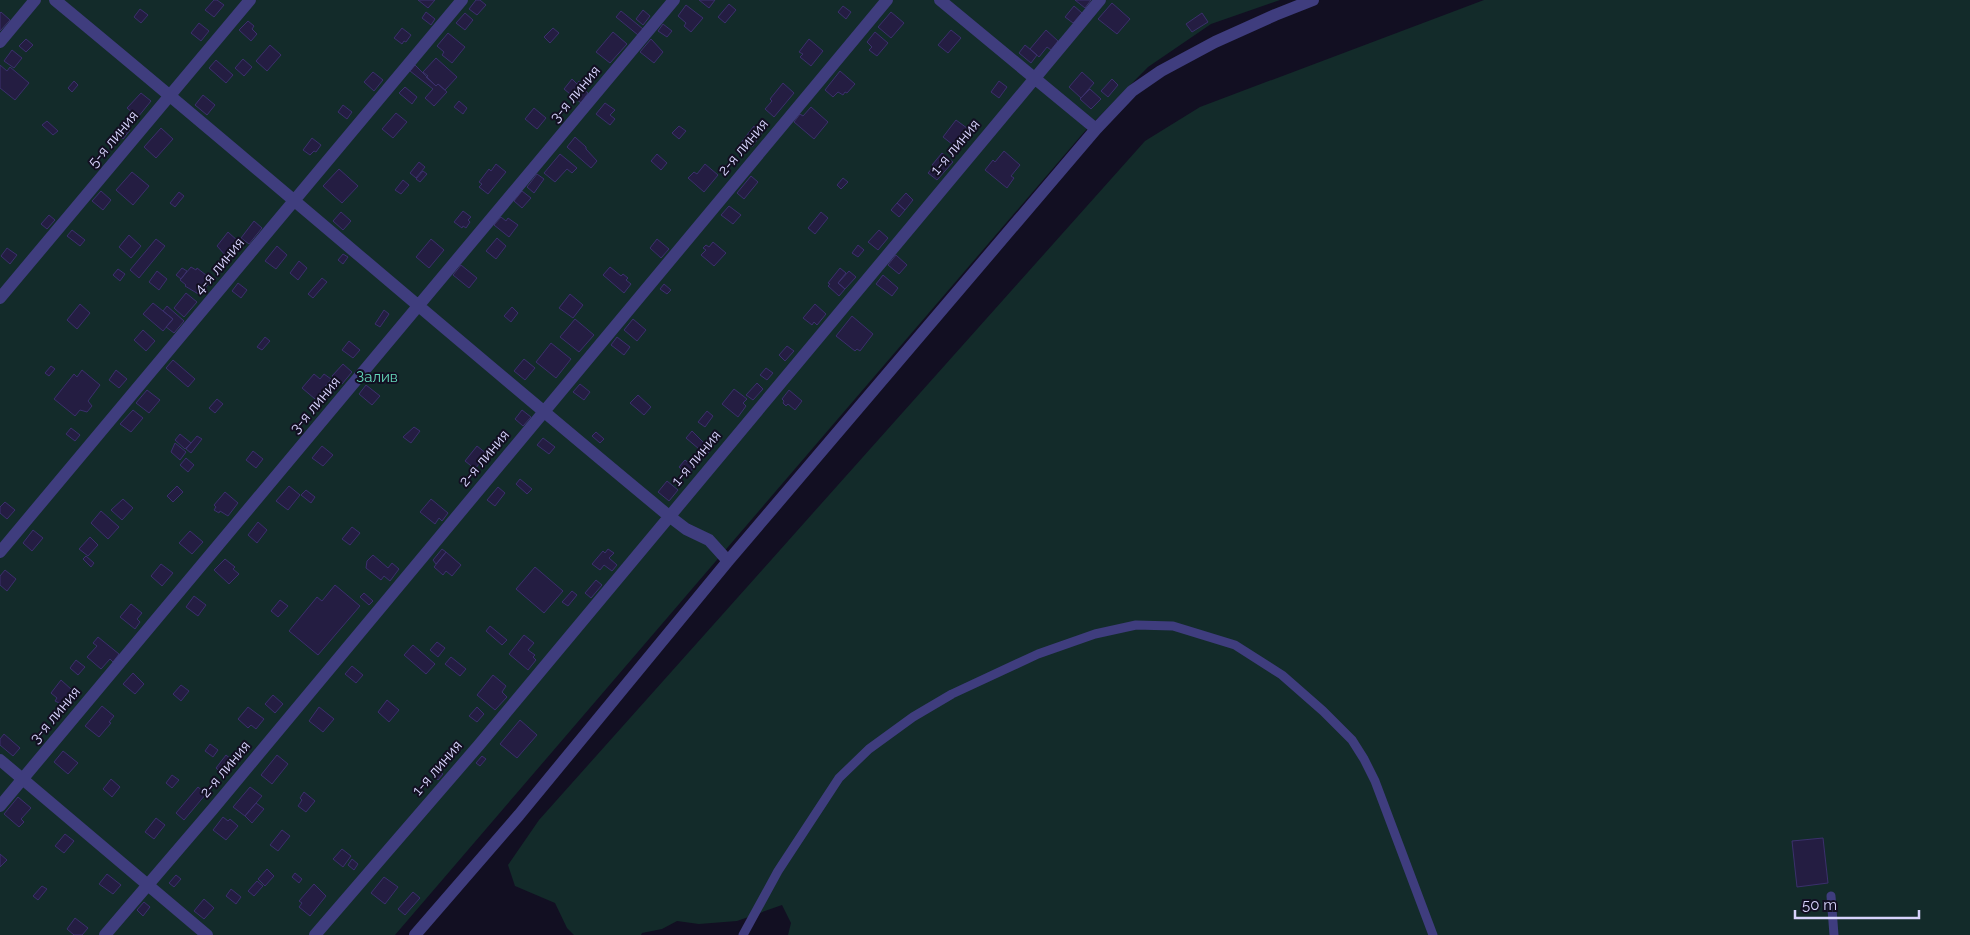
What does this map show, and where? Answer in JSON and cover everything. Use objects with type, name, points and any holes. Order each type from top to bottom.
[{"type":"street","points":[[0,42],[35,0]]},
{"type":"street","points":[[55,0],[171,95],[543,412],[669,516],[686,529],[709,540],[728,561]]},
{"type":"street","name":"5-я линия","points":[[0,298],[250,0]]},
{"type":"street","name":"4-я линия","points":[[0,552],[462,0]]},
{"type":"street","name":"3-я линия","points":[[0,806],[674,0]]},
{"type":"street","name":"2-я линия","points":[[105,935],[212,810],[887,0]]},
{"type":"street","points":[[940,0],[1096,129]]},
{"type":"street","name":"1-я линия","points":[[315,935],[479,745],[1100,0]]},
{"type":"street","points":[[415,935],[519,815],[728,561],[1096,129],[1132,91],[1161,71],[1215,42],[1314,0]]},
{"type":"street","points":[[0,760],[207,935]]},
{"type":"lane","points":[[744,935],[778,871],[839,778],[869,749],[913,717],[952,694],[1038,654],[1095,634],[1136,625],[1174,626],[1235,645],[1282,675],[1323,711],[1352,740],[1375,781],[1433,935]]},
{"type":"lane","points":[[1830,896],[1834,935]]},
{"type":"green space","name":"Залив","points":[[0,0],[1280,0],[1211,24],[1148,67],[1085,131],[395,935],[0,935]]},
{"type":"green space","points":[[1484,0],[1970,0],[1970,935],[788,935],[791,923],[782,905],[737,921],[699,924],[677,921],[662,929],[642,933],[641,935],[574,935],[567,928],[555,903],[515,886],[508,865],[539,820],[1145,141],[1200,107]]},
{"type":"building","points":[[214,0],[224,5],[214,17],[205,10]]},
{"type":"building","points":[[418,0],[435,0],[428,8]]},
{"type":"building","points":[[476,0],[480,0],[486,5],[477,15],[469,9]]},
{"type":"building","points":[[699,0],[715,0],[709,8]]},
{"type":"building","points":[[1075,0],[1091,0],[1085,8]]},
{"type":"building","points":[[1112,3],[1130,19],[1117,34],[1098,19]]},
{"type":"building","points":[[729,4],[736,10],[725,23],[718,17]]},
{"type":"building","points":[[686,5],[703,18],[691,32],[684,26],[686,23],[678,16]]},
{"type":"building","points":[[843,6],[851,12],[846,19],[838,12]]},
{"type":"building","points":[[1074,6],[1082,13],[1073,23],[1065,17]]},
{"type":"building","points":[[140,9],[148,15],[141,23],[134,17]]},
{"type":"building","points":[[643,10],[650,16],[643,25],[636,19]]},
{"type":"building","points":[[621,11],[643,29],[638,35],[616,17]]},
{"type":"building","points":[[426,12],[435,19],[431,25],[422,18]]},
{"type":"building","points":[[891,12],[904,23],[891,38],[878,27]]},
{"type":"building","points":[[0,13],[10,20],[0,31]]},
{"type":"building","points":[[465,13],[473,20],[465,30],[456,23]]},
{"type":"building","points":[[1202,13],[1208,22],[1192,32],[1186,24]]},
{"type":"building","points":[[248,21],[254,26],[252,29],[257,34],[251,41],[239,30]]},
{"type":"building","points":[[199,23],[209,31],[201,41],[191,33]]},
{"type":"building","points":[[663,24],[672,31],[667,37],[658,31]]},
{"type":"building","points":[[402,28],[411,35],[402,44],[394,38]]},
{"type":"building","points":[[553,28],[559,33],[550,43],[544,37]]},
{"type":"building","points":[[951,30],[961,38],[948,53],[938,45]]},
{"type":"building","points":[[1046,30],[1058,41],[1051,50],[1047,47],[1039,57],[1030,49]]},
{"type":"building","points":[[613,32],[627,44],[610,63],[596,52]]},
{"type":"building","points":[[875,32],[888,43],[877,56],[869,50],[872,47],[867,42]]},
{"type":"building","points":[[448,33],[465,47],[452,63],[442,55],[444,52],[437,46]]},
{"type":"building","points":[[26,39],[33,45],[26,52],[19,46]]},
{"type":"building","points":[[651,39],[663,52],[654,63],[640,52]]},
{"type":"building","points":[[809,39],[823,51],[811,66],[800,57],[803,54],[799,52]]},
{"type":"building","points":[[270,45],[281,55],[267,71],[256,61]]},
{"type":"building","points":[[1025,45],[1037,55],[1031,63],[1019,53]]},
{"type":"building","points":[[12,50],[22,58],[14,68],[4,61]]},
{"type":"building","points":[[436,58],[457,77],[445,90],[438,84],[436,86],[423,72]]},
{"type":"building","points":[[243,59],[252,67],[244,76],[235,68]]},
{"type":"building","points":[[216,60],[233,75],[226,83],[209,68]]},
{"type":"building","points":[[0,65],[7,71],[10,67],[29,83],[15,100],[0,88]]},
{"type":"building","points":[[415,65],[436,86],[438,84],[447,92],[434,106],[425,98],[433,89],[410,71]]},
{"type":"building","points":[[840,71],[855,84],[847,93],[845,92],[843,95],[838,92],[833,97],[825,90]]},
{"type":"building","points":[[373,72],[383,80],[374,91],[364,82]]},
{"type":"building","points":[[1082,72],[1094,83],[1081,98],[1069,87]]},
{"type":"building","points":[[572,79],[577,84],[579,81],[586,87],[584,90],[588,93],[581,103],[564,89]]},
{"type":"building","points":[[1112,79],[1118,85],[1108,97],[1101,91]]},
{"type":"building","points":[[74,81],[78,85],[72,92],[68,88]]},
{"type":"building","points":[[999,81],[1007,87],[999,98],[991,92]]},
{"type":"building","points":[[783,83],[794,93],[774,117],[765,109],[772,101],[770,99]]},
{"type":"building","points":[[405,87],[417,97],[412,104],[399,93]]},
{"type":"building","points":[[1090,89],[1101,99],[1091,109],[1080,99]]},
{"type":"building","points":[[141,93],[151,101],[138,117],[127,108]]},
{"type":"building","points":[[203,95],[215,105],[207,115],[195,105]]},
{"type":"building","points":[[459,101],[467,108],[463,114],[454,107]]},
{"type":"building","points":[[605,103],[615,110],[610,115],[615,119],[610,125],[596,114]]},
{"type":"building","points":[[343,105],[352,112],[347,119],[338,112]]},
{"type":"building","points":[[811,107],[828,122],[814,139],[794,122],[800,114],[803,116]]},
{"type":"building","points":[[534,108],[546,118],[537,129],[525,119]]},
{"type":"building","points":[[396,113],[407,122],[393,138],[382,129]]},
{"type":"building","points":[[956,120],[971,131],[957,148],[943,137]]},
{"type":"building","points":[[47,121],[58,131],[53,135],[42,125]]},
{"type":"building","points":[[124,125],[130,130],[123,139],[117,134]]},
{"type":"building","points":[[679,126],[686,131],[679,139],[672,133]]},
{"type":"building","points":[[754,126],[762,133],[752,147],[748,143],[744,147],[740,144]]},
{"type":"building","points":[[161,128],[173,139],[156,158],[144,147]]},
{"type":"building","points":[[575,137],[597,161],[591,168],[567,147]]},
{"type":"building","points":[[312,138],[321,145],[316,152],[314,151],[310,155],[303,150]]},
{"type":"building","points":[[1004,151],[1020,165],[1011,176],[1014,178],[1007,188],[985,170]]},
{"type":"building","points":[[942,153],[953,162],[937,180],[928,173]]},
{"type":"building","points":[[560,154],[577,168],[572,173],[567,169],[555,182],[544,173]]},
{"type":"building","points":[[657,154],[667,163],[661,170],[651,161]]},
{"type":"building","points":[[419,162],[425,167],[416,178],[410,173]]},
{"type":"building","points":[[496,164],[506,172],[488,194],[479,187],[482,184],[479,182],[489,169],[491,171]]},
{"type":"building","points":[[705,164],[718,175],[704,192],[688,178],[694,172],[697,174]]},
{"type":"building","points":[[339,169],[358,186],[342,203],[323,186]]},
{"type":"building","points":[[423,171],[427,174],[420,182],[416,179]]},
{"type":"building","points":[[132,172],[149,186],[133,205],[116,190]]},
{"type":"building","points":[[537,174],[544,179],[534,193],[527,187]]},
{"type":"building","points":[[751,176],[758,182],[744,199],[737,193]]},
{"type":"building","points":[[843,178],[848,182],[841,189],[837,185]]},
{"type":"building","points":[[403,180],[409,185],[401,194],[395,190]]},
{"type":"building","points":[[101,191],[111,200],[103,210],[92,201]]},
{"type":"building","points":[[522,191],[531,198],[522,208],[514,201]]},
{"type":"building","points":[[179,192],[184,196],[175,207],[170,203]]},
{"type":"building","points":[[906,193],[913,200],[905,210],[897,203]]},
{"type":"building","points":[[897,203],[905,210],[899,217],[891,210]]},
{"type":"building","points":[[729,206],[741,215],[733,224],[721,215]]},
{"type":"building","points":[[463,211],[471,217],[466,228],[463,226],[462,228],[454,222]]},
{"type":"building","points":[[341,212],[351,221],[343,230],[333,221]]},
{"type":"building","points":[[821,212],[828,218],[815,234],[808,228]]},
{"type":"building","points":[[49,215],[55,220],[47,229],[41,224]]},
{"type":"building","points":[[501,217],[506,221],[508,218],[518,225],[509,237],[494,225]]},
{"type":"building","points":[[254,221],[262,228],[249,244],[241,238]]},
{"type":"building","points":[[72,230],[85,240],[80,246],[67,236]]},
{"type":"building","points":[[879,230],[888,238],[878,250],[868,242]]},
{"type":"building","points":[[228,232],[239,242],[226,256],[217,246]]},
{"type":"building","points":[[129,235],[141,246],[131,258],[119,247]]},
{"type":"building","points":[[497,238],[506,246],[496,259],[486,251]]},
{"type":"building","points":[[156,239],[165,246],[139,278],[130,270]]},
{"type":"building","points":[[431,239],[444,250],[429,268],[416,257]]},
{"type":"building","points":[[657,239],[669,249],[661,258],[650,248]]},
{"type":"building","points":[[713,242],[726,253],[714,266],[701,255],[706,250],[703,248],[706,245],[709,247]]},
{"type":"building","points":[[858,245],[864,250],[858,257],[852,253]]},
{"type":"building","points":[[277,246],[287,255],[276,269],[265,261]]},
{"type":"building","points":[[7,248],[17,255],[10,264],[1,256]]},
{"type":"building","points":[[343,254],[348,257],[343,264],[338,260]]},
{"type":"building","points":[[896,255],[907,265],[899,274],[888,265]]},
{"type":"building","points":[[299,261],[307,268],[298,280],[290,273]]},
{"type":"building","points":[[461,265],[477,278],[469,288],[453,275]]},
{"type":"building","points":[[191,267],[196,270],[197,268],[206,275],[204,278],[210,282],[200,295],[185,286],[180,280]]},
{"type":"building","points":[[610,267],[621,276],[623,274],[628,278],[626,280],[631,284],[624,293],[603,275]]},
{"type":"building","points":[[182,268],[187,271],[181,279],[176,275]]},
{"type":"building","points":[[840,268],[846,273],[838,283],[845,289],[839,296],[828,286],[830,284],[828,283]]},
{"type":"building","points":[[118,269],[125,274],[120,281],[113,275]]},
{"type":"building","points":[[157,271],[167,279],[159,290],[149,282]]},
{"type":"building","points":[[849,271],[856,277],[845,289],[838,283]]},
{"type":"building","points":[[883,275],[898,288],[892,296],[876,284]]},
{"type":"building","points":[[322,278],[327,282],[313,298],[308,294]]},
{"type":"building","points":[[238,283],[247,290],[241,298],[232,291]]},
{"type":"building","points":[[664,284],[671,290],[667,294],[660,289]]},
{"type":"building","points":[[186,293],[197,302],[184,317],[174,308]]},
{"type":"building","points":[[570,294],[583,305],[573,318],[559,308]]},
{"type":"building","points":[[153,303],[173,319],[163,331],[143,314]]},
{"type":"building","points":[[80,304],[90,313],[77,329],[67,320]]},
{"type":"building","points":[[815,304],[826,314],[817,325],[814,322],[812,325],[803,318]]},
{"type":"building","points":[[167,306],[184,321],[174,333],[166,327],[173,319],[163,311]]},
{"type":"building","points":[[512,307],[518,313],[511,322],[504,316]]},
{"type":"building","points":[[384,310],[389,314],[380,327],[375,324]]},
{"type":"building","points":[[852,316],[873,334],[860,351],[857,349],[855,351],[836,336]]},
{"type":"building","points":[[575,319],[594,335],[579,352],[560,337]]},
{"type":"building","points":[[633,319],[646,330],[637,341],[624,330]]},
{"type":"building","points":[[143,330],[155,341],[146,351],[134,340]]},
{"type":"building","points":[[265,337],[270,341],[262,350],[257,347]]},
{"type":"building","points":[[617,337],[630,347],[624,355],[611,345]]},
{"type":"building","points":[[349,341],[360,350],[353,358],[342,350]]},
{"type":"building","points":[[551,343],[571,359],[556,378],[536,362]]},
{"type":"building","points":[[787,346],[794,351],[785,361],[779,355]]},
{"type":"building","points":[[524,359],[535,368],[525,380],[514,371]]},
{"type":"building","points":[[173,360],[195,379],[188,387],[166,368]]},
{"type":"building","points":[[343,364],[352,372],[342,384],[332,376]]},
{"type":"building","points":[[51,366],[55,369],[49,376],[45,373]]},
{"type":"building","points":[[766,368],[773,373],[767,380],[760,375]]},
{"type":"building","points":[[82,370],[100,385],[88,401],[92,406],[87,412],[80,410],[75,416],[54,399],[74,374],[77,377]]},
{"type":"building","points":[[116,370],[127,379],[119,388],[109,380]]},
{"type":"building","points":[[314,374],[320,379],[324,374],[331,379],[315,399],[302,388]]},
{"type":"building","points":[[757,383],[763,389],[753,400],[746,395]]},
{"type":"building","points":[[580,384],[590,392],[584,400],[573,392]]},
{"type":"building","points":[[366,385],[380,396],[372,405],[359,394]]},
{"type":"building","points":[[734,389],[747,399],[743,403],[746,406],[738,417],[722,404]]},
{"type":"building","points":[[147,390],[160,400],[149,413],[136,403]]},
{"type":"building","points":[[789,390],[802,401],[795,410],[788,404],[786,406],[783,403],[782,399]]},
{"type":"building","points":[[638,395],[651,407],[644,415],[630,403]]},
{"type":"building","points":[[217,399],[223,404],[215,413],[209,408]]},
{"type":"building","points":[[133,410],[143,418],[131,432],[120,424]]},
{"type":"building","points":[[522,410],[531,417],[523,426],[515,419]]},
{"type":"building","points":[[707,411],[713,416],[705,427],[698,422]]},
{"type":"building","points":[[414,427],[420,431],[411,443],[403,437]]},
{"type":"building","points":[[71,428],[80,435],[75,441],[66,434]]},
{"type":"building","points":[[692,431],[711,450],[708,453],[701,447],[699,449],[686,438]]},
{"type":"building","points":[[596,432],[604,439],[600,443],[592,436]]},
{"type":"building","points":[[180,434],[191,443],[185,449],[175,440]]},
{"type":"building","points":[[197,436],[202,439],[191,453],[186,449]]},
{"type":"building","points":[[543,438],[555,447],[549,454],[537,445]]},
{"type":"building","points":[[175,443],[186,452],[180,460],[171,452]]},
{"type":"building","points":[[322,446],[333,455],[323,466],[312,458]]},
{"type":"building","points":[[477,446],[487,454],[475,469],[465,461]]},
{"type":"building","points":[[253,451],[263,459],[256,468],[246,460]]},
{"type":"building","points":[[186,458],[194,465],[188,472],[180,465]]},
{"type":"building","points":[[685,460],[694,467],[688,475],[679,467]]},
{"type":"building","points":[[520,479],[532,489],[527,494],[516,484]]},
{"type":"building","points":[[667,481],[678,490],[669,501],[658,492]]},
{"type":"building","points":[[177,486],[183,492],[173,502],[167,496]]},
{"type":"building","points":[[289,486],[300,495],[288,510],[276,501]]},
{"type":"building","points":[[498,487],[505,493],[495,506],[487,500]]},
{"type":"building","points":[[306,490],[315,497],[311,503],[301,495]]},
{"type":"building","points":[[225,492],[238,503],[228,516],[214,510],[216,507],[214,505]]},
{"type":"building","points":[[123,499],[133,508],[122,520],[111,510]]},
{"type":"building","points":[[431,499],[448,513],[442,521],[439,518],[435,524],[420,512]]},
{"type":"building","points":[[5,502],[15,510],[7,519],[0,513],[0,507]]},
{"type":"building","points":[[101,511],[119,527],[108,539],[91,523]]},
{"type":"building","points":[[258,522],[267,530],[257,543],[248,535]]},
{"type":"building","points":[[352,527],[360,533],[350,545],[342,539]]},
{"type":"building","points":[[33,530],[43,538],[32,551],[23,543]]},
{"type":"building","points":[[190,531],[203,542],[192,554],[179,543]]},
{"type":"building","points":[[90,537],[98,545],[88,556],[79,549]]},
{"type":"building","points":[[442,549],[446,552],[436,564],[433,560]]},
{"type":"building","points":[[608,549],[614,553],[609,558],[617,565],[612,571],[604,565],[600,570],[592,564],[603,551],[605,553]]},
{"type":"building","points":[[446,552],[461,565],[452,576],[446,571],[443,575],[434,567]]},
{"type":"building","points":[[373,555],[388,568],[392,563],[399,569],[390,581],[384,576],[381,580],[366,568],[367,561]]},
{"type":"building","points":[[86,556],[94,563],[91,567],[83,559]]},
{"type":"building","points":[[225,559],[235,567],[233,569],[239,574],[229,584],[214,570]]},
{"type":"building","points":[[161,564],[173,573],[162,586],[151,576]]},
{"type":"building","points":[[535,567],[563,591],[544,613],[516,589]]},
{"type":"building","points":[[5,570],[16,579],[7,591],[0,585],[0,576]]},
{"type":"building","points":[[596,580],[602,585],[591,598],[585,593]]},
{"type":"building","points":[[335,585],[360,606],[318,655],[289,631],[317,597],[322,601]]},
{"type":"building","points":[[572,591],[577,595],[568,606],[562,602]]},
{"type":"building","points":[[364,593],[373,601],[369,605],[360,597]]},
{"type":"building","points":[[194,596],[206,605],[198,616],[186,607]]},
{"type":"building","points":[[280,600],[288,606],[278,617],[271,611]]},
{"type":"building","points":[[131,604],[142,613],[137,619],[140,622],[135,629],[120,617]]},
{"type":"building","points":[[490,626],[507,640],[502,645],[486,631]]},
{"type":"building","points":[[524,635],[534,643],[528,650],[535,655],[533,657],[536,660],[528,670],[509,654]]},
{"type":"building","points":[[98,637],[119,654],[113,662],[110,659],[101,669],[87,657],[97,646],[93,643]]},
{"type":"building","points":[[437,642],[445,648],[438,657],[430,650]]},
{"type":"building","points":[[413,645],[435,664],[426,674],[404,655]]},
{"type":"building","points":[[451,657],[466,669],[460,676],[445,664]]},
{"type":"building","points":[[76,660],[85,667],[78,675],[70,668]]},
{"type":"building","points":[[352,666],[363,675],[356,683],[345,674]]},
{"type":"building","points":[[133,673],[144,684],[135,694],[123,684]]},
{"type":"building","points":[[493,675],[506,686],[502,692],[507,697],[495,710],[477,695]]},
{"type":"building","points":[[61,680],[72,690],[61,704],[55,701],[57,698],[51,693]]},
{"type":"building","points":[[181,685],[189,691],[181,701],[173,694]]},
{"type":"building","points":[[273,695],[283,704],[275,713],[265,704]]},
{"type":"building","points":[[387,700],[399,710],[389,722],[378,712]]},
{"type":"building","points":[[102,706],[114,716],[109,722],[111,723],[99,737],[85,726]]},
{"type":"building","points":[[248,707],[264,719],[256,729],[251,725],[248,728],[238,719]]},
{"type":"building","points":[[319,707],[334,719],[323,732],[309,721]]},
{"type":"building","points":[[477,707],[484,714],[477,722],[469,716]]},
{"type":"building","points":[[520,720],[537,735],[517,758],[500,744]]},
{"type":"building","points":[[4,734],[20,748],[13,756],[0,745],[0,739]]},
{"type":"building","points":[[210,744],[218,750],[213,757],[205,751]]},
{"type":"building","points":[[63,751],[78,763],[68,774],[54,762]]},
{"type":"building","points":[[226,755],[232,760],[222,773],[216,768]]},
{"type":"building","points":[[277,755],[288,764],[272,784],[261,775]]},
{"type":"building","points":[[482,756],[486,759],[480,766],[476,763]]},
{"type":"building","points":[[437,769],[443,774],[438,780],[432,775]]},
{"type":"building","points":[[172,775],[179,780],[172,788],[166,783]]},
{"type":"building","points":[[111,779],[120,787],[112,797],[103,789]]},
{"type":"building","points":[[198,787],[206,794],[184,820],[176,813]]},
{"type":"building","points":[[250,787],[262,796],[245,816],[233,807]]},
{"type":"building","points":[[304,792],[315,801],[306,812],[298,806]]},
{"type":"building","points":[[18,797],[31,808],[21,819],[24,822],[19,827],[4,814]]},
{"type":"building","points":[[256,803],[264,809],[252,823],[245,816]]},
{"type":"building","points":[[223,817],[228,821],[230,819],[238,826],[226,840],[213,830]]},
{"type":"building","points":[[156,818],[165,825],[154,839],[145,832]]},
{"type":"building","points":[[282,830],[290,836],[278,851],[270,845]]},
{"type":"building","points":[[65,834],[74,841],[64,853],[55,846]]},
{"type":"building","points":[[1823,838],[1828,883],[1797,887],[1792,841]]},
{"type":"building","points":[[342,849],[351,856],[343,867],[333,859]]},
{"type":"building","points":[[0,854],[7,860],[0,867]]},
{"type":"building","points":[[352,859],[358,864],[354,870],[348,865]]},
{"type":"building","points":[[267,869],[274,876],[265,886],[258,879]]},
{"type":"building","points":[[295,873],[302,879],[299,883],[292,877]]},
{"type":"building","points":[[107,874],[121,885],[113,894],[99,884]]},
{"type":"building","points":[[176,875],[181,879],[174,887],[169,883]]},
{"type":"building","points":[[384,877],[398,887],[385,904],[371,893]]},
{"type":"building","points":[[257,881],[263,886],[254,896],[248,891]]},
{"type":"building","points":[[314,884],[326,896],[310,916],[299,907],[302,903],[299,901]]},
{"type":"building","points":[[42,886],[47,889],[38,900],[33,896]]},
{"type":"building","points":[[231,889],[241,897],[236,904],[226,896]]},
{"type":"building","points":[[413,892],[420,898],[405,915],[398,909]]},
{"type":"building","points":[[204,899],[214,908],[204,919],[194,911]]},
{"type":"building","points":[[144,902],[150,907],[143,916],[137,910]]},
{"type":"building","points":[[75,918],[88,928],[82,935],[74,935],[67,929]]}]
